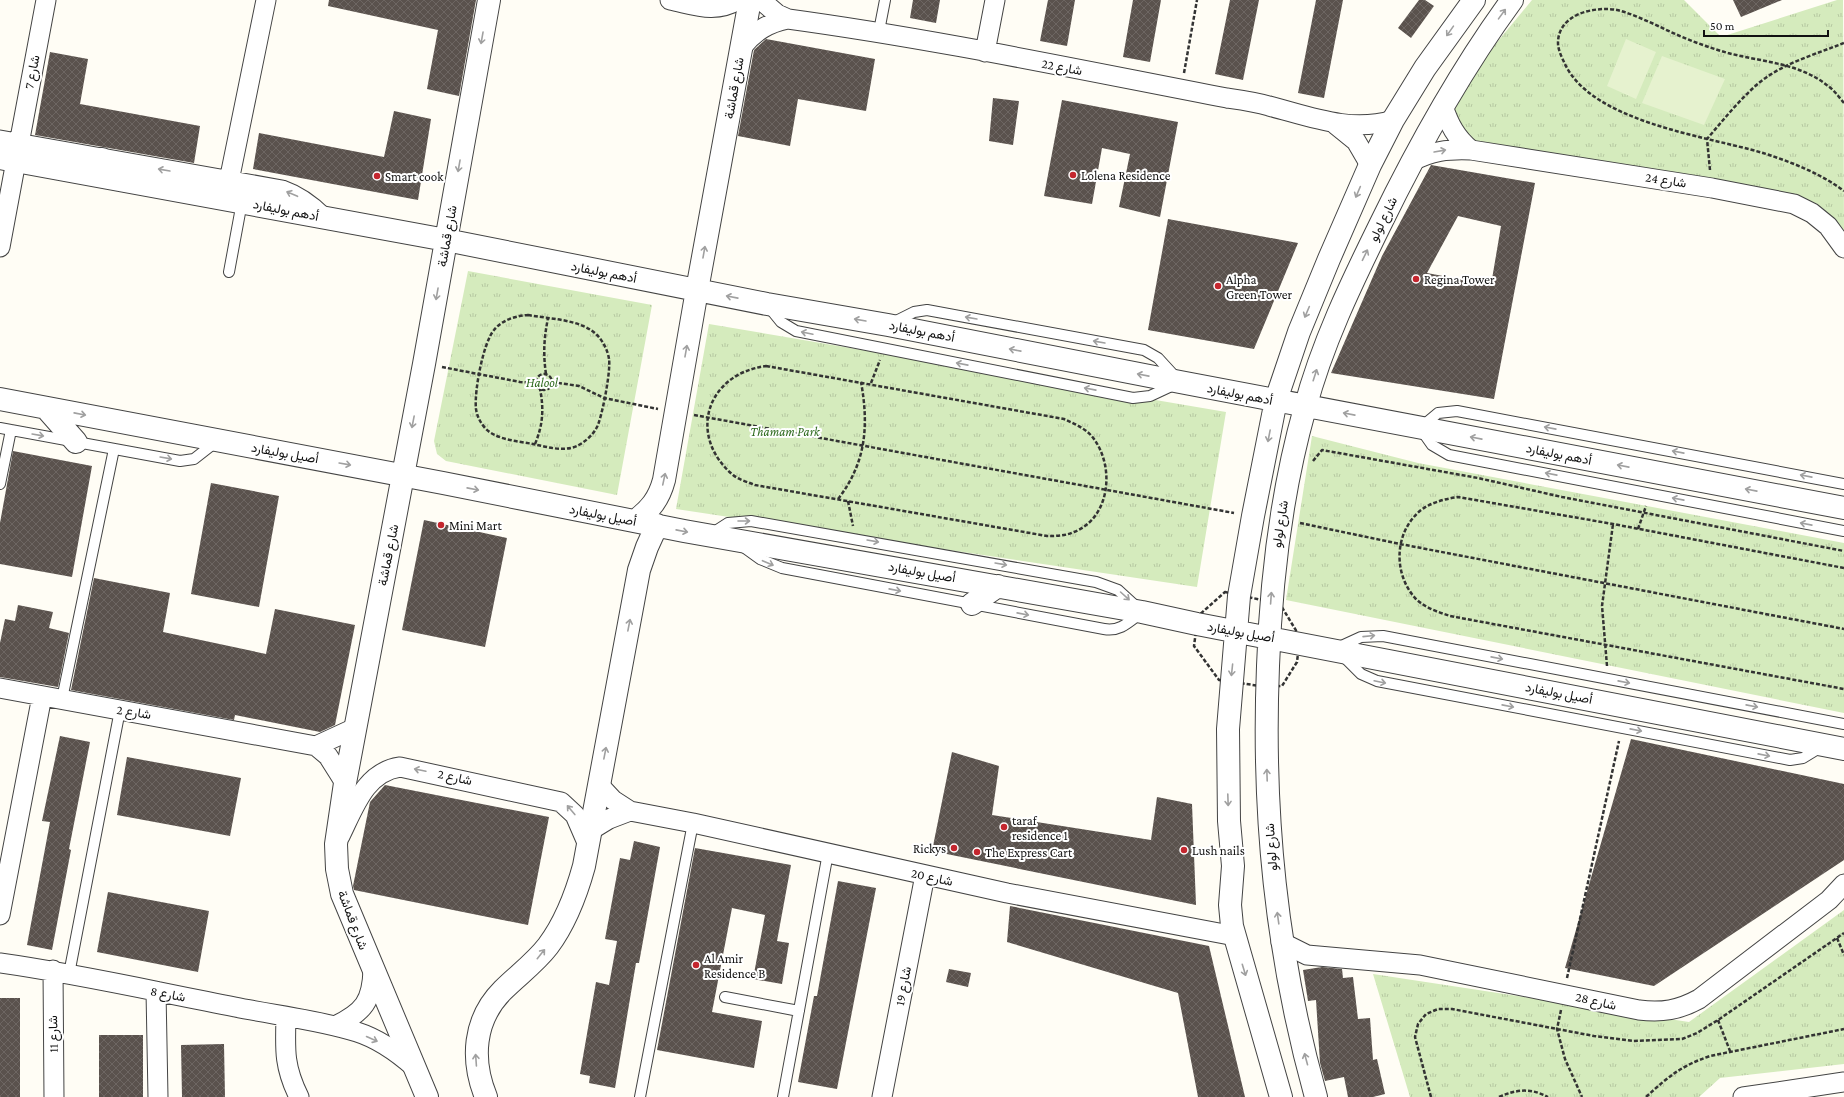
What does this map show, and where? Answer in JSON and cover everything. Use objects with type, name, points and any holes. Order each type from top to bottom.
[{"type":"street","name":"شارع 7","points":[[0,246],[11,155],[46,0]]},
{"type":"street","points":[[228,181],[266,0]]},
{"type":"street","name":"شارع قماشة","points":[[427,1097],[342,894],[337,869],[336,844],[345,783],[424,364],[489,0]]},
{"type":"street","points":[[670,0],[712,8],[725,7],[738,0]]},
{"type":"street","name":"شارع قماشة","points":[[635,521],[650,508],[661,492],[750,0]]},
{"type":"street","name":"شارع 22","points":[[761,0],[777,14],[788,19],[879,31],[1267,105],[1335,124],[1381,124],[1393,120]]},
{"type":"street","points":[[985,52],[995,0]]},
{"type":"street","name":"شارع لولو","points":[[1281,1097],[1235,936],[1230,906],[1233,866],[1227,774],[1228,728],[1240,596],[1253,516],[1276,400],[1299,332],[1370,165],[1393,120],[1425,68],[1474,0]]},
{"type":"street","name":"شارع لولو","points":[[1316,1097],[1300,1036],[1288,979],[1274,886],[1268,807],[1267,711],[1269,637],[1274,561],[1280,520],[1302,459],[1305,406],[1318,365],[1344,298],[1411,162],[1479,46],[1512,0]]},
{"type":"street","name":"شارع 22","points":[[742,47],[751,36],[762,28],[774,22],[788,19]]},
{"type":"street","points":[[1443,106],[1453,130],[1461,141],[1471,150]]},
{"type":"street","name":"شارع 22","points":[[1335,124],[1356,141],[1370,165]]},
{"type":"street","points":[[0,140],[11,155],[102,159],[282,190],[295,195],[314,208],[323,217]]},
{"type":"street","name":"شارع 24","points":[[1411,162],[1424,155],[1439,151],[1471,150],[1712,188],[1794,204],[1812,213],[1828,226],[1844,248]]},
{"type":"street","name":"أدهم بوليفارد","points":[[11,155],[126,181],[446,240],[767,304],[888,325],[1844,508]]},
{"type":"street","points":[[102,159],[126,181]]},
{"type":"street","name":"أصيل بوليفارد","points":[[0,399],[710,535],[1142,612],[1336,651],[1835,746]]},
{"type":"street","points":[[46,408],[76,442]]},
{"type":"street","points":[[486,1097],[479,1079],[476,1055],[476,1043],[482,1020],[495,999],[538,959],[558,931],[574,900],[584,866],[639,570],[646,547],[657,525]]},
{"type":"street","points":[[972,604],[998,586]]},
{"type":"street","name":"شارع 2","points":[[0,688],[316,746]]},
{"type":"street","points":[[0,915],[42,696]]},
{"type":"street","points":[[345,783],[328,756],[316,746],[355,728]]},
{"type":"street","name":"شارع 2","points":[[336,844],[367,784],[378,774],[400,767],[561,802],[575,815],[589,837]]},
{"type":"street","name":"شارع 20","points":[[599,785],[613,800],[630,811],[693,823],[924,875],[1078,907],[1235,936]]},
{"type":"street","points":[[589,837],[610,819],[630,811]]},
{"type":"street","name":"شارع 19","points":[[882,1097],[924,875]]},
{"type":"street","name":"شارع 28","points":[[1282,942],[1307,955],[1420,965],[1655,1012],[1670,1011],[1699,999],[1829,900],[1844,884]]},
{"type":"street","points":[[1288,979],[1297,965],[1307,955]]},
{"type":"street","name":"شارع 8","points":[[0,963],[61,972],[286,1018],[336,1026],[358,1032],[380,1042],[400,1055],[414,1067]]},
{"type":"street","points":[[336,1026],[352,1018],[364,1005],[372,989],[373,970]]},
{"type":"street","name":"شارع 11","points":[[54,1097],[61,972]]},
{"type":"street","points":[[156,991],[158,1097]]},
{"type":"street","points":[[286,1018],[285,1056],[289,1072],[299,1097]]},
{"type":"street","points":[[1743,1097],[1844,1082]]},
{"type":"lane","points":[[879,31],[885,0]]},
{"type":"lane","points":[[230,272],[242,202]]},
{"type":"lane","points":[[767,304],[781,322],[796,331],[1133,398],[1150,396],[1180,382]]},
{"type":"lane","points":[[1844,484],[1457,411],[1438,413],[1420,428],[1432,445],[1443,453],[1844,531]]},
{"type":"lane","points":[[0,428],[114,449],[187,460],[201,455],[217,441]]},
{"type":"lane","points":[[0,484],[11,430]]},
{"type":"lane","points":[[62,699],[114,449]]},
{"type":"lane","points":[[710,535],[728,523],[743,520],[856,538],[1104,583],[1118,590],[1142,612],[1122,627],[1110,630],[782,568],[754,556],[737,540]]},
{"type":"lane","points":[[1835,746],[1803,758],[1790,760],[1371,680],[1360,674],[1336,651],[1361,637],[1383,636],[1844,724]]},
{"type":"lane","points":[[61,972],[120,710]]},
{"type":"lane","points":[[640,1097],[693,823]]},
{"type":"lane","points":[[783,1097],[828,853]]},
{"type":"lane","points":[[725,997],[799,1011]]},
{"type":"path","points":[[1181,89],[1197,0]]},
{"type":"path","points":[[1844,103],[1829,86],[1810,73],[1713,48],[1671,32],[1633,15],[1616,10],[1597,10],[1580,14],[1568,20],[1560,30],[1558,43],[1568,72],[1578,85],[1592,96],[1619,111],[1654,124],[1763,154],[1814,172],[1844,191]]},
{"type":"path","points":[[1712,188],[1707,139],[1734,107],[1761,82],[1787,66],[1844,43]]},
{"type":"path","points":[[528,315],[548,318],[586,327],[597,335],[605,346],[609,359],[609,373],[597,428],[588,438],[577,446],[563,449],[535,445],[499,436],[486,428],[479,420],[476,410],[475,400],[487,340],[494,330],[504,322],[516,316],[528,315]]},
{"type":"path","points":[[546,374],[543,355],[544,337],[548,318]]},
{"type":"path","points":[[871,383],[884,348]]},
{"type":"path","points":[[424,364],[520,382],[536,383],[540,388],[543,403],[543,417],[541,431],[535,445]]},
{"type":"path","points":[[766,366],[871,383],[1064,419],[1075,424],[1094,438],[1103,454],[1107,471],[1102,503],[1096,515],[1086,525],[1074,532],[1061,536],[1047,536],[755,485],[734,476],[718,460],[709,440],[708,417],[712,403],[718,391],[739,373],[752,368],[766,366]]},
{"type":"path","points":[[536,383],[540,375],[550,375],[552,382],[550,388],[546,390],[540,388]]},
{"type":"path","points":[[552,382],[579,386],[604,398],[676,412],[1236,513]]},
{"type":"path","points":[[838,499],[855,474],[863,445],[866,413],[861,382]]},
{"type":"path","points":[[1311,468],[1302,459],[1322,450],[1478,478],[1844,551]]},
{"type":"path","points":[[1638,529],[1650,494]]},
{"type":"path","points":[[1844,568],[1613,524],[1458,497],[1445,499],[1421,510],[1408,525],[1400,544],[1399,563],[1405,582],[1416,598],[1432,610],[1450,616],[1844,689]]},
{"type":"path","points":[[848,501],[856,538]]},
{"type":"path","points":[[1302,515],[1300,523],[1400,544],[1844,629]]},
{"type":"path","points":[[1608,679],[1602,606],[1613,524]]},
{"type":"path","points":[[1582,1097],[1565,1059],[1557,1029],[1622,728]]},
{"type":"path","points":[[1837,938],[1844,954]]},
{"type":"path","points":[[1718,1020],[1730,1050]]},
{"type":"path","points":[[1646,1097],[1673,1072],[1691,1063],[1730,1050],[1844,1029]]},
{"type":"path","points":[[1417,1050],[1431,1097]]},
{"type":"path","points":[[1499,1097],[1522,1089],[1538,1091],[1548,1097]]},
{"type":"green space","points":[[1532,0],[1684,0],[1721,37],[1837,0],[1843,0],[1844,241],[1816,203],[1471,150],[1455,112],[1454,95],[1460,82],[1493,47]]},
{"type":"green space","points":[[1626,39],[1656,52],[1636,99],[1607,86]]},
{"type":"green space","points":[[1662,56],[1725,79],[1704,125],[1642,103]]},
{"type":"green space","name":"Halool","points":[[468,271],[652,305],[617,495],[446,461],[437,454],[434,441]]},
{"type":"green space","name":"Thamam Park","points":[[709,324],[1226,412],[1197,587],[676,509]]},
{"type":"green space","points":[[1312,436],[1418,463],[1844,543],[1844,713],[1286,600]]},
{"type":"green space","points":[[1844,910],[1844,1064],[1720,1078],[1699,1097],[1410,1097],[1373,974],[1689,1022]]},
{"type":"building","points":[[329,0],[476,0],[459,96],[427,89],[438,30],[328,6]]},
{"type":"building","points":[[913,0],[940,0],[936,23],[910,18]]},
{"type":"building","points":[[1048,0],[1075,0],[1067,46],[1040,41]]},
{"type":"building","points":[[1133,0],[1161,0],[1150,62],[1123,57]]},
{"type":"building","points":[[1230,0],[1259,0],[1243,80],[1215,74]]},
{"type":"building","points":[[1316,0],[1343,0],[1324,98],[1298,93]]},
{"type":"building","points":[[1419,0],[1425,0],[1434,6],[1411,38],[1398,28]]},
{"type":"building","points":[[1733,0],[1782,0],[1741,17]]},
{"type":"building","points":[[766,39],[875,59],[866,111],[798,99],[790,146],[738,136],[754,50]]},
{"type":"building","points":[[50,52],[88,59],[80,104],[200,126],[194,163],[35,135]]},
{"type":"building","points":[[993,98],[1019,101],[1013,145],[989,141]]},
{"type":"building","name":"Lolena Residence","points":[[1062,100],[1178,122],[1160,217],[1119,207],[1130,154],[1102,148],[1092,204],[1044,196]]},
{"type":"building","points":[[394,111],[431,119],[418,200],[253,169],[259,133],[384,157]]},
{"type":"building","name":"Regina Tower","points":[[1431,165],[1535,183],[1494,399],[1331,373],[1382,256]],"holes":[[[1458,216],[1501,226],[1491,285],[1427,273]]]},
{"type":"building","name":"Alpha Green Tower","points":[[1168,219],[1298,243],[1254,349],[1148,330]]},
{"type":"building","points":[[13,451],[92,466],[72,577],[0,564],[0,523]]},
{"type":"building","points":[[211,483],[279,496],[259,607],[191,594]]},
{"type":"building","points":[[424,520],[507,538],[485,647],[402,630]]},
{"type":"building","points":[[94,578],[170,593],[163,632],[266,654],[275,609],[355,625],[335,725],[320,732],[235,715],[234,720],[71,690]]},
{"type":"building","points":[[18,605],[53,612],[49,628],[69,633],[58,687],[0,677],[0,643],[5,619],[15,621]]},
{"type":"building","points":[[60,736],[90,742],[69,849],[71,850],[52,950],[27,945],[50,822],[42,821]]},
{"type":"building","points":[[1631,739],[1844,784],[1844,860],[1654,986],[1565,968]]},
{"type":"building","name":"taraf residence 1","points":[[952,752],[999,766],[992,815],[1151,840],[1157,797],[1192,804],[1196,905],[932,851]]},
{"type":"building","points":[[127,757],[241,778],[230,836],[117,815]]},
{"type":"building","points":[[385,785],[549,817],[528,925],[354,890],[353,886],[370,802]]},
{"type":"building","points":[[634,841],[660,847],[639,963],[636,963],[615,1088],[589,1083],[590,1076],[580,1074],[596,982],[609,985],[617,941],[605,939],[620,858],[630,860]]},
{"type":"building","name":"Al Amir Residence B","points":[[695,848],[791,865],[777,941],[789,943],[782,984],[753,979],[765,915],[732,908],[712,1012],[762,1021],[754,1068],[657,1050]]},
{"type":"building","points":[[838,881],[876,888],[837,1089],[798,1082],[814,996],[817,996]]},
{"type":"building","points":[[108,892],[209,911],[198,972],[97,952]]},
{"type":"building","points":[[1010,906],[1209,946],[1245,1097],[1198,1097],[1178,993],[1007,942]]},
{"type":"building","points":[[1322,967],[1342,969],[1343,978],[1353,977],[1358,1019],[1370,1018],[1373,1060],[1377,1059],[1385,1094],[1373,1097],[1348,1097],[1344,1077],[1325,1081],[1320,1063],[1316,1000],[1308,1001],[1303,970]]},
{"type":"building","points":[[949,969],[971,973],[968,987],[946,982]]},
{"type":"building","points":[[0,998],[20,998],[20,1097],[0,1097]]},
{"type":"building","points":[[99,1035],[143,1035],[143,1097],[99,1097]]},
{"type":"building","points":[[224,1044],[225,1097],[182,1097],[181,1045]]},
{"type":"place","name":"Lolena Residence","points":[[1073,175]]},
{"type":"place","name":"Smart cook","points":[[377,176]]},
{"type":"place","name":"Regina Tower","points":[[1416,279]]},
{"type":"place","name":"Alpha Green Tower","points":[[1218,286]]},
{"type":"place","name":"Mini Mart","points":[[441,525]]},
{"type":"place","name":"taraf residence 1","points":[[1004,827]]},
{"type":"place","name":"Rickys","points":[[954,848]]},
{"type":"place","name":"Lush nails","points":[[1184,850]]},
{"type":"place","name":"The Express Cart","points":[[977,852]]},
{"type":"place","name":"Al Amir Residence B","points":[[696,965]]}]
